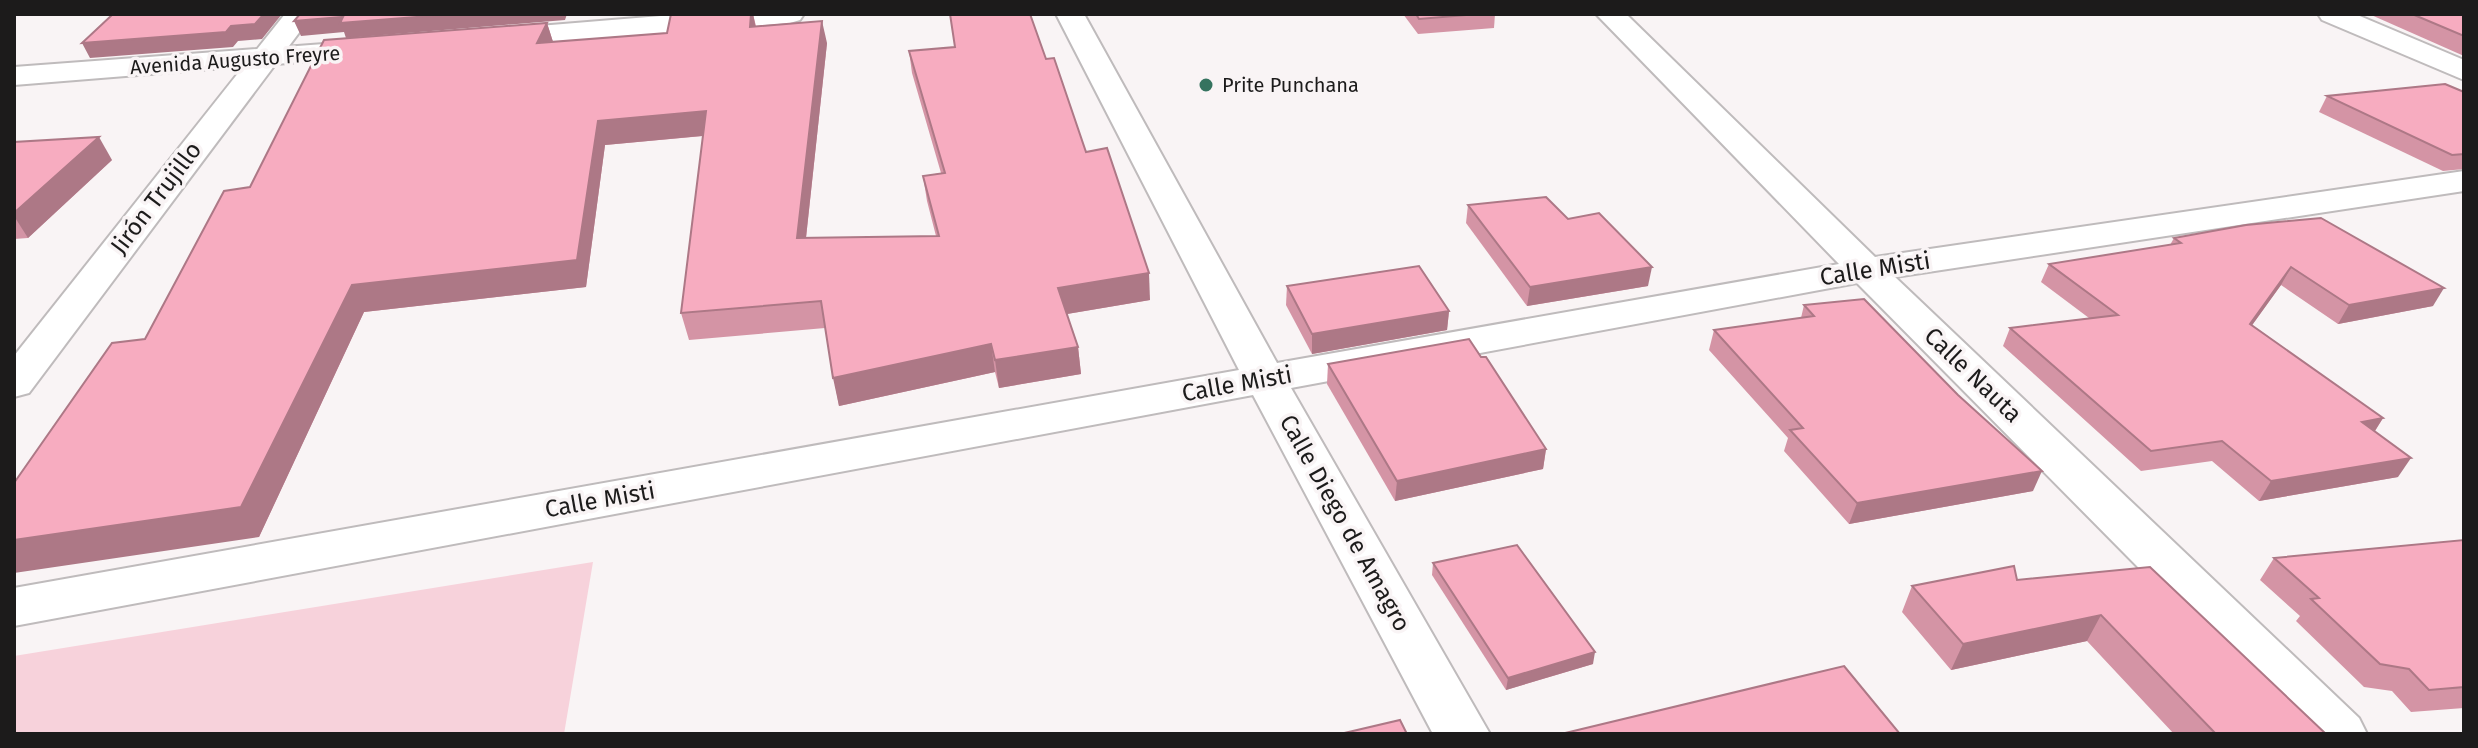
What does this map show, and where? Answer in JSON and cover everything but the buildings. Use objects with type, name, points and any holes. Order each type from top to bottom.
[{"type":"main road","points":[[467,41],[790,14]]},
{"type":"main road","name":"Avenida Augusto Freyre","points":[[14,76],[405,46]]},
{"type":"street","name":"Jirón Trujillo","points":[[14,384],[299,14]]},
{"type":"street","name":"Calle Diego de Amagro","points":[[1070,14],[1265,379],[1462,734]]},
{"type":"street","name":"Calle Nauta","points":[[1610,14],[2339,734]]},
{"type":"street","points":[[2332,14],[2464,71]]},
{"type":"street","name":"Calle Misti","points":[[14,607],[1866,270],[2464,181]]},
{"type":"shaded area","points":[[593,562],[564,734],[14,734],[14,656]]},
{"type":"place","name":"Prite Punchana","points":[[1206,85]]}]
